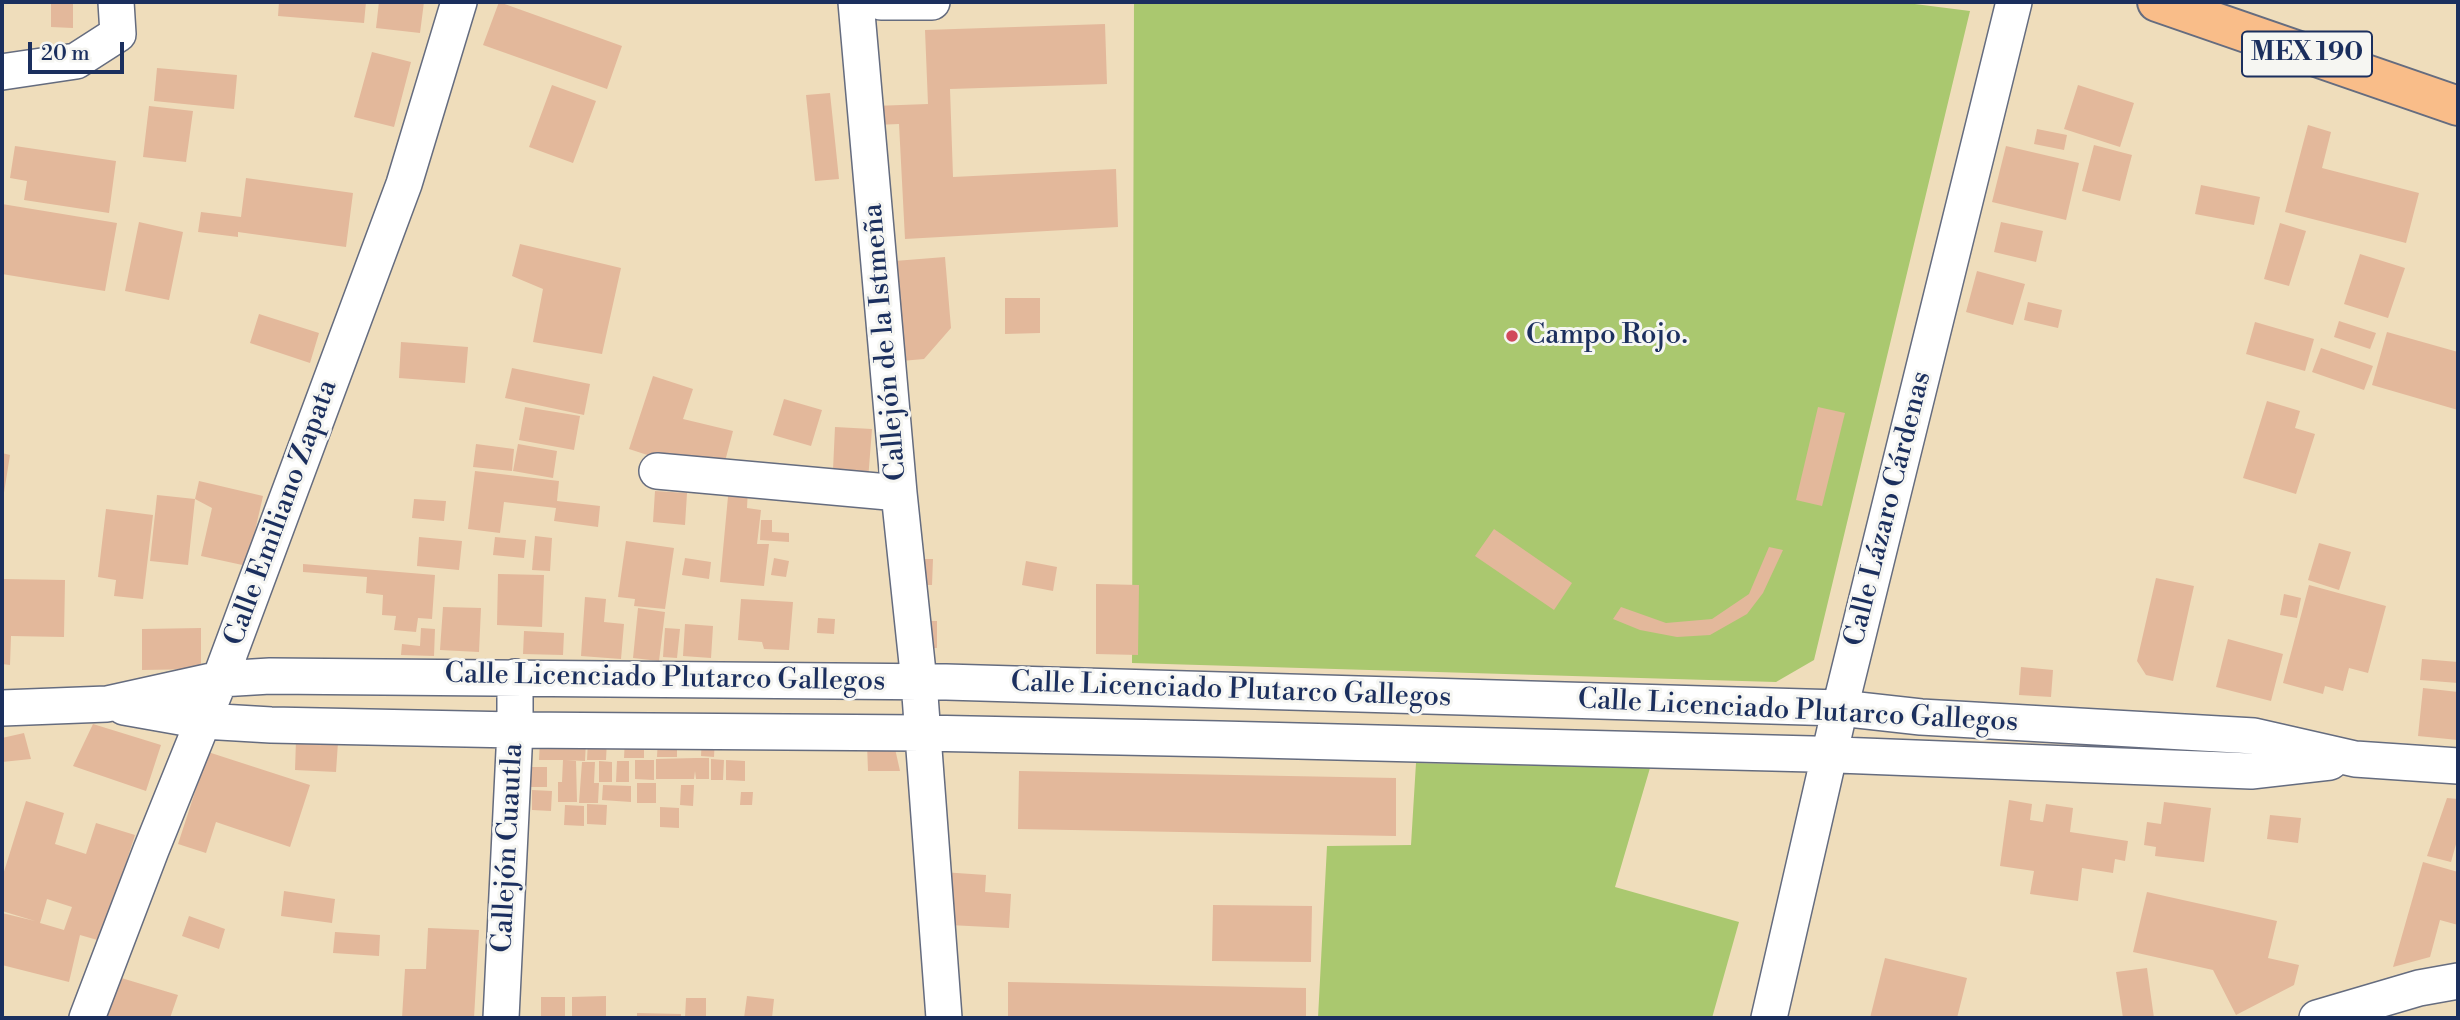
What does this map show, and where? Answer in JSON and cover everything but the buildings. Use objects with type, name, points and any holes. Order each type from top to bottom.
[{"type":"main road","name":"MEX 190","points":[[2157,2],[2458,106]]},
{"type":"street","points":[[2,72],[76,61],[118,34],[116,2]]},
{"type":"street","name":"Calle Emiliano Zapata","points":[[87,1018],[220,679],[404,184],[459,2]]},
{"type":"street","name":"Callejón de la Istmeña","points":[[856,2],[899,493],[919,682],[944,1018]]},
{"type":"street","points":[[881,2],[932,2]]},
{"type":"street","name":"Calle Lázaro Cárdenas","points":[[1769,1018],[1840,708],[2014,2]]},
{"type":"street","points":[[657,471],[899,493]]},
{"type":"street","name":"Calle Licenciado Plutarco Gallegos","points":[[2,708],[107,704],[220,679],[270,676],[919,682],[1840,708],[1921,717],[2254,736],[2355,759],[2458,766]]},
{"type":"street","name":"Callejón Cuautla","points":[[500,1018],[515,730],[515,677]]},
{"type":"street","points":[[1219,738],[1221,690]]},
{"type":"street","name":"Calle Licenciado Plutarco Gallegos","points":[[107,704],[203,721],[271,725],[1219,738],[1830,755],[2251,771],[2355,759]]},
{"type":"street","points":[[2317,1018],[2419,988],[2458,981]]},
{"type":"green space","name":"Campo Rojo.","points":[[1134,2],[1899,2],[1970,11],[1814,660],[1776,682],[1132,663]]},
{"type":"green space","points":[[1416,763],[1650,768],[1615,887],[1739,922],[1712,1018],[1318,1018],[1327,846],[1411,845]]},
{"type":"place","name":"Campo Rojo.","points":[[1512,336]]}]
